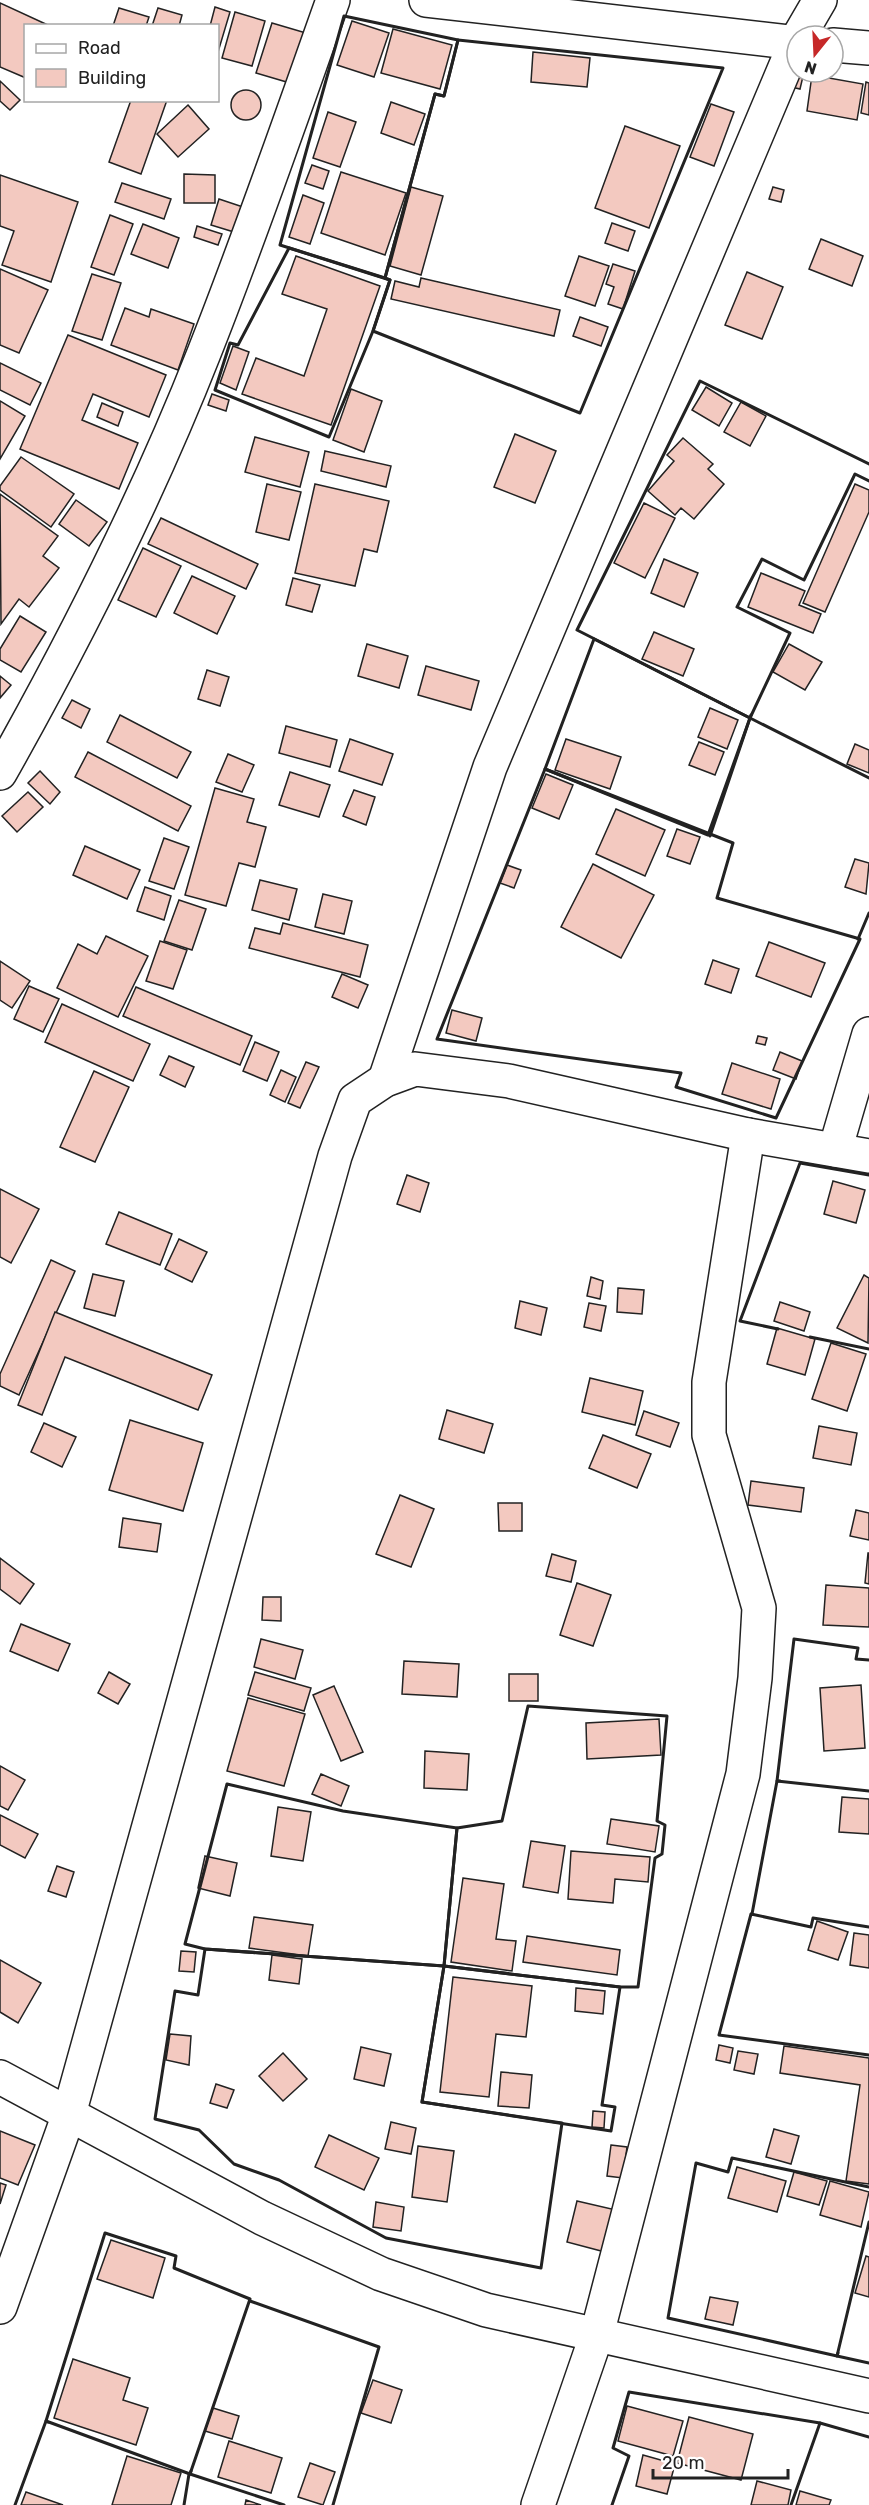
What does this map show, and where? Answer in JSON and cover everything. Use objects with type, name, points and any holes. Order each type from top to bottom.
[{"type":"street","points":[[0,773],[44,694],[128,525],[203,355],[333,0]]},
{"type":"street","points":[[426,0],[785,39]]},
{"type":"street","points":[[806,24],[820,0]]},
{"type":"street","points":[[845,46],[869,48]]},
{"type":"street","points":[[385,1080],[490,768],[785,68]]},
{"type":"street","points":[[835,1150],[869,1034]]},
{"type":"street","points":[[0,2307],[69,2114],[335,1156],[356,1100],[385,1080],[415,1069],[509,1081],[748,1135],[869,1156]]},
{"type":"street","points":[[538,2505],[597,2334],[743,1774],[755,1678],[759,1608],[709,1435],[710,1382],[748,1135]]},
{"type":"street","points":[[0,2077],[262,2218],[381,2274],[486,2310],[869,2396]]},
{"type":"building","points":[[0,3],[46,24],[24,24],[24,77],[0,67]]},
{"type":"building","points":[[215,7],[230,12],[219,49],[219,24],[211,24]]},
{"type":"building","points":[[119,8],[149,17],[147,24],[114,24]]},
{"type":"building","points":[[158,8],[182,15],[180,24],[153,24]]},
{"type":"building","points":[[235,12],[265,21],[252,66],[222,58]]},
{"type":"building","points":[[352,21],[389,33],[374,77],[337,65]]},
{"type":"building","points":[[272,23],[306,33],[290,83],[256,73]]},
{"type":"building","points":[[393,29],[452,45],[440,89],[381,73]]},
{"type":"building","points":[[533,52],[590,58],[587,87],[531,82]]},
{"type":"building","points":[[0,81],[20,100],[10,110],[0,101]]},
{"type":"building","points":[[845,81],[863,84],[857,120],[807,111],[811,84],[845,84]]},
{"type":"building","points":[[866,82],[869,83],[869,115],[861,113]]},
{"type":"building","points":[[788,84],[801,84],[800,89],[787,86]]},
{"type":"building","points":[[246,90],[257,94],[261,105],[257,116],[246,120],[235,116],[231,105],[235,94]]},
{"type":"building","points":[[130,102],[166,102],[141,174],[109,162]]},
{"type":"building","points":[[391,102],[425,114],[414,145],[381,133]]},
{"type":"building","points":[[711,104],[734,112],[714,166],[690,157]]},
{"type":"building","points":[[188,105],[209,129],[178,157],[157,134]]},
{"type":"building","points":[[328,112],[356,122],[340,167],[313,158]]},
{"type":"building","points":[[625,126],[680,146],[649,228],[595,208]]},
{"type":"building","points":[[312,165],[329,171],[323,189],[305,183]]},
{"type":"building","points":[[341,172],[406,193],[385,255],[321,233]]},
{"type":"building","points":[[184,174],[215,175],[215,203],[184,203]]},
{"type":"building","points":[[0,175],[78,202],[51,282],[2,265],[14,231],[0,226]]},
{"type":"building","points":[[122,183],[171,199],[164,219],[115,202]]},
{"type":"building","points":[[411,187],[443,196],[421,275],[390,266]]},
{"type":"building","points":[[773,187],[784,190],[781,202],[769,199]]},
{"type":"building","points":[[303,195],[324,203],[310,244],[289,237]]},
{"type":"building","points":[[219,199],[243,207],[234,232],[211,225]]},
{"type":"building","points":[[110,215],[133,224],[114,275],[91,267]]},
{"type":"building","points":[[612,223],[635,231],[628,251],[605,243]]},
{"type":"building","points":[[143,224],[179,238],[168,268],[131,254]]},
{"type":"building","points":[[197,226],[222,234],[218,245],[194,237]]},
{"type":"building","points":[[821,239],[863,256],[852,286],[809,269]]},
{"type":"building","points":[[296,256],[380,286],[331,425],[242,394],[256,358],[304,376],[327,309],[282,294]]},
{"type":"building","points":[[579,256],[609,266],[595,306],[565,296]]},
{"type":"building","points":[[613,264],[635,271],[623,309],[608,304],[614,287],[606,284]]},
{"type":"building","points":[[0,269],[48,290],[19,353],[0,345]]},
{"type":"building","points":[[747,272],[783,287],[762,339],[725,325]]},
{"type":"building","points":[[92,274],[121,283],[102,340],[72,331]]},
{"type":"building","points":[[421,278],[560,310],[554,336],[391,299],[395,281],[419,287]]},
{"type":"building","points":[[125,308],[149,317],[151,309],[194,324],[178,370],[111,345]]},
{"type":"building","points":[[580,317],[608,327],[601,346],[573,336]]},
{"type":"building","points":[[68,335],[166,375],[149,417],[93,394],[82,420],[138,443],[119,489],[20,449]]},
{"type":"building","points":[[233,346],[249,352],[236,390],[220,383]]},
{"type":"building","points":[[0,363],[41,383],[30,405],[0,390]]},
{"type":"building","points":[[706,387],[732,403],[719,426],[692,410]]},
{"type":"building","points":[[351,389],[382,401],[364,452],[333,440]]},
{"type":"building","points":[[212,394],[229,400],[226,411],[208,405]]},
{"type":"building","points":[[0,401],[25,416],[0,459]]},
{"type":"building","points":[[741,402],[766,416],[750,446],[724,432]]},
{"type":"building","points":[[102,403],[123,412],[118,426],[97,417]]},
{"type":"building","points":[[515,434],[556,451],[535,503],[494,487]]},
{"type":"building","points":[[255,437],[309,452],[300,487],[245,472]]},
{"type":"building","points":[[683,438],[713,464],[708,469],[724,484],[694,519],[681,508],[675,515],[648,491],[674,461],[667,455]]},
{"type":"building","points":[[325,451],[391,466],[386,487],[321,471]]},
{"type":"building","points":[[21,457],[74,494],[51,527],[0,490],[0,486]]},
{"type":"building","points":[[267,484],[301,492],[289,540],[256,532]]},
{"type":"building","points":[[315,484],[389,501],[377,552],[364,549],[355,586],[295,573]]},
{"type":"building","points":[[855,484],[869,490],[869,512],[825,612],[803,603]]},
{"type":"building","points":[[0,494],[58,536],[43,556],[59,568],[29,607],[19,599],[1,624]]},
{"type":"building","points":[[76,500],[107,522],[89,546],[59,524]]},
{"type":"building","points":[[644,503],[675,518],[645,578],[614,563]]},
{"type":"building","points":[[161,518],[258,564],[246,589],[148,544]]},
{"type":"building","points":[[143,548],[181,566],[156,617],[118,600]]},
{"type":"building","points":[[664,559],[698,573],[684,607],[651,593]]},
{"type":"building","points":[[761,573],[805,591],[799,605],[821,614],[813,633],[748,607]]},
{"type":"building","points":[[192,576],[235,596],[217,634],[174,613]]},
{"type":"building","points":[[293,578],[320,585],[312,612],[286,605]]},
{"type":"building","points":[[20,616],[46,632],[21,672],[0,660],[0,649]]},
{"type":"building","points":[[654,632],[694,649],[683,676],[642,659]]},
{"type":"building","points":[[367,644],[408,656],[399,688],[358,676]]},
{"type":"building","points":[[789,644],[822,662],[805,690],[773,672]]},
{"type":"building","points":[[426,666],[479,681],[471,710],[418,695]]},
{"type":"building","points":[[207,670],[229,677],[220,706],[198,699]]},
{"type":"building","points":[[0,676],[11,685],[0,698]]},
{"type":"building","points":[[72,700],[90,709],[81,728],[62,718]]},
{"type":"building","points":[[710,708],[738,720],[727,749],[698,737]]},
{"type":"building","points":[[120,715],[191,752],[177,778],[107,742]]},
{"type":"building","points":[[286,726],[337,740],[330,767],[279,753]]},
{"type":"building","points":[[350,739],[393,754],[382,785],[339,771]]},
{"type":"building","points":[[566,739],[621,757],[610,789],[555,770]]},
{"type":"building","points":[[699,742],[724,752],[715,775],[689,765]]},
{"type":"building","points":[[855,744],[869,750],[869,773],[847,764]]},
{"type":"building","points":[[88,752],[191,806],[178,831],[75,777]]},
{"type":"building","points":[[228,754],[254,765],[242,792],[216,782]]},
{"type":"building","points":[[40,771],[60,792],[50,804],[28,783]]},
{"type":"building","points":[[290,772],[330,785],[319,817],[279,805]]},
{"type":"building","points":[[546,774],[573,785],[559,819],[532,808]]},
{"type":"building","points":[[215,788],[254,799],[247,822],[266,827],[255,867],[239,863],[226,906],[185,895]]},
{"type":"building","points":[[354,790],[375,797],[366,825],[343,816]]},
{"type":"building","points":[[28,792],[43,807],[17,832],[2,816]]},
{"type":"building","points":[[616,809],[665,830],[645,876],[596,854]]},
{"type":"building","points":[[677,829],[700,837],[690,864],[667,856]]},
{"type":"building","points":[[164,838],[189,847],[174,889],[149,881]]},
{"type":"building","points":[[85,846],[140,870],[127,899],[73,875]]},
{"type":"building","points":[[855,859],[869,863],[866,894],[845,887]]},
{"type":"building","points":[[593,864],[654,895],[621,958],[561,927]]},
{"type":"building","points":[[507,865],[521,870],[514,888],[500,883]]},
{"type":"building","points":[[260,880],[297,889],[289,920],[252,910]]},
{"type":"building","points":[[145,887],[171,896],[164,920],[137,911]]},
{"type":"building","points":[[323,894],[352,901],[344,934],[315,927]]},
{"type":"building","points":[[179,900],[206,909],[192,950],[164,941]]},
{"type":"building","points":[[283,923],[368,945],[360,977],[249,948],[255,928],[280,934]]},
{"type":"building","points":[[106,936],[148,956],[118,1017],[57,988],[78,944],[97,954]]},
{"type":"building","points":[[160,941],[187,950],[173,989],[146,981]]},
{"type":"building","points":[[769,942],[825,963],[811,997],[756,976]]},
{"type":"building","points":[[713,960],[739,969],[731,993],[705,984]]},
{"type":"building","points":[[0,961],[30,981],[12,1008],[0,1000]]},
{"type":"building","points":[[342,974],[368,985],[358,1008],[332,997]]},
{"type":"building","points":[[29,986],[59,999],[43,1032],[14,1019]]},
{"type":"building","points":[[136,987],[252,1036],[240,1065],[123,1016]]},
{"type":"building","points":[[62,1004],[150,1044],[133,1081],[45,1042]]},
{"type":"building","points":[[452,1010],[482,1018],[476,1041],[446,1033]]},
{"type":"building","points":[[758,1036],[767,1038],[765,1045],[756,1043]]},
{"type":"building","points":[[255,1042],[279,1052],[267,1081],[243,1071]]},
{"type":"building","points":[[780,1052],[802,1061],[796,1079],[773,1070]]},
{"type":"building","points":[[169,1056],[194,1067],[185,1087],[160,1075]]},
{"type":"building","points":[[306,1062],[319,1067],[300,1108],[288,1103]]},
{"type":"building","points":[[732,1063],[780,1079],[771,1109],[722,1094]]},
{"type":"building","points":[[281,1070],[296,1077],[285,1102],[270,1095]]},
{"type":"building","points":[[94,1071],[129,1087],[95,1162],[60,1147]]},
{"type":"building","points":[[407,1175],[429,1183],[420,1212],[397,1204]]},
{"type":"building","points":[[833,1181],[865,1190],[856,1223],[824,1214]]},
{"type":"building","points":[[0,1189],[39,1209],[11,1263],[0,1257]]},
{"type":"building","points":[[119,1212],[172,1234],[160,1265],[106,1244]]},
{"type":"building","points":[[179,1239],[207,1252],[192,1282],[165,1269]]},
{"type":"building","points":[[51,1260],[75,1271],[19,1395],[0,1386],[0,1374]]},
{"type":"building","points":[[93,1274],[124,1281],[115,1316],[84,1308]]},
{"type":"building","points":[[864,1275],[869,1278],[868,1343],[837,1328]]},
{"type":"building","points":[[591,1277],[603,1281],[600,1299],[587,1296]]},
{"type":"building","points":[[618,1288],[644,1290],[642,1314],[617,1312]]},
{"type":"building","points":[[520,1301],[547,1308],[541,1335],[515,1328]]},
{"type":"building","points":[[780,1302],[810,1312],[804,1331],[774,1321]]},
{"type":"building","points":[[589,1303],[606,1306],[601,1331],[584,1327]]},
{"type":"building","points":[[55,1312],[212,1375],[198,1410],[65,1357],[42,1415],[18,1405]]},
{"type":"building","points":[[777,1328],[815,1339],[805,1375],[767,1364]]},
{"type":"building","points":[[831,1343],[866,1354],[847,1411],[812,1399]]},
{"type":"building","points":[[590,1378],[643,1391],[635,1425],[582,1412]]},
{"type":"building","points":[[447,1410],[493,1424],[484,1453],[439,1439]]},
{"type":"building","points":[[644,1411],[679,1423],[670,1447],[636,1435]]},
{"type":"building","points":[[130,1420],[203,1443],[183,1511],[109,1490]]},
{"type":"building","points":[[44,1423],[76,1437],[62,1467],[31,1452]]},
{"type":"building","points":[[819,1426],[857,1433],[851,1465],[813,1458]]},
{"type":"building","points":[[603,1435],[651,1454],[637,1488],[589,1468]]},
{"type":"building","points":[[751,1481],[804,1488],[801,1512],[748,1505]]},
{"type":"building","points":[[400,1495],[434,1509],[411,1567],[376,1554]]},
{"type":"building","points":[[498,1503],[522,1503],[522,1531],[499,1531]]},
{"type":"building","points":[[856,1510],[869,1513],[869,1540],[850,1536]]},
{"type":"building","points":[[123,1518],[161,1524],[157,1552],[119,1547]]},
{"type":"building","points":[[869,1553],[869,1584],[865,1583]]},
{"type":"building","points":[[552,1554],[576,1561],[571,1582],[546,1576]]},
{"type":"building","points":[[0,1558],[34,1584],[20,1604],[0,1589]]},
{"type":"building","points":[[577,1583],[611,1595],[593,1646],[560,1635]]},
{"type":"building","points":[[826,1585],[869,1588],[869,1627],[823,1625]]},
{"type":"building","points":[[263,1597],[281,1597],[281,1621],[262,1620]]},
{"type":"building","points":[[21,1624],[70,1644],[58,1671],[10,1651]]},
{"type":"building","points":[[261,1639],[303,1650],[295,1679],[254,1667]]},
{"type":"building","points":[[404,1661],[459,1664],[457,1697],[402,1694]]},
{"type":"building","points":[[109,1672],[130,1684],[118,1704],[98,1693]]},
{"type":"building","points":[[255,1672],[311,1688],[304,1711],[248,1695]]},
{"type":"building","points":[[509,1674],[538,1674],[538,1701],[509,1701]]},
{"type":"building","points":[[861,1685],[865,1748],[824,1751],[820,1688]]},
{"type":"building","points":[[334,1686],[363,1752],[341,1761],[313,1695]]},
{"type":"building","points":[[248,1698],[305,1714],[284,1786],[227,1771]]},
{"type":"building","points":[[659,1719],[661,1755],[587,1759],[586,1723]]},
{"type":"building","points":[[425,1751],[469,1754],[467,1790],[424,1788]]},
{"type":"building","points":[[0,1766],[25,1780],[8,1810],[0,1806]]},
{"type":"building","points":[[321,1774],[349,1786],[341,1806],[312,1794]]},
{"type":"building","points":[[842,1797],[869,1799],[869,1834],[839,1832]]},
{"type":"building","points":[[278,1807],[311,1812],[303,1861],[271,1856]]},
{"type":"building","points":[[0,1815],[38,1834],[25,1858],[0,1845]]},
{"type":"building","points":[[611,1819],[659,1826],[655,1852],[607,1844]]},
{"type":"building","points":[[531,1841],[565,1846],[558,1893],[523,1887]]},
{"type":"building","points":[[571,1851],[650,1857],[648,1882],[615,1879],[613,1903],[568,1899]]},
{"type":"building","points":[[205,1856],[237,1863],[230,1896],[198,1888]]},
{"type":"building","points":[[57,1866],[74,1872],[66,1897],[48,1891]]},
{"type":"building","points":[[463,1878],[504,1884],[496,1939],[516,1941],[512,1971],[451,1962]]},
{"type":"building","points":[[254,1917],[313,1925],[308,1956],[249,1948]]},
{"type":"building","points":[[817,1921],[848,1932],[838,1960],[808,1950]]},
{"type":"building","points":[[854,1933],[869,1935],[869,1968],[850,1965]]},
{"type":"building","points":[[527,1936],[620,1950],[617,1975],[523,1962]]},
{"type":"building","points":[[181,1951],[196,1952],[194,1972],[179,1971]]},
{"type":"building","points":[[272,1955],[302,1959],[299,1984],[269,1980]]},
{"type":"building","points":[[0,1960],[41,1983],[18,2023],[0,2012]]},
{"type":"building","points":[[453,1977],[532,1986],[526,2037],[496,2034],[489,2097],[440,2092]]},
{"type":"building","points":[[576,1988],[605,1991],[603,2014],[575,2011]]},
{"type":"building","points":[[170,2034],[191,2036],[189,2065],[166,2060]]},
{"type":"building","points":[[719,2045],[733,2048],[730,2063],[716,2060]]},
{"type":"building","points":[[784,2046],[869,2058],[869,2184],[846,2181],[860,2085],[780,2073]]},
{"type":"building","points":[[361,2047],[391,2054],[384,2086],[354,2079]]},
{"type":"building","points":[[738,2051],[758,2054],[754,2074],[734,2070]]},
{"type":"building","points":[[283,2053],[307,2079],[283,2101],[259,2076]]},
{"type":"building","points":[[501,2072],[532,2075],[529,2108],[498,2106]]},
{"type":"building","points":[[216,2084],[234,2090],[227,2108],[210,2103]]},
{"type":"building","points":[[593,2111],[605,2112],[604,2128],[592,2127]]},
{"type":"building","points":[[391,2122],[416,2128],[411,2154],[385,2149]]},
{"type":"building","points":[[774,2129],[799,2136],[791,2164],[766,2157]]},
{"type":"building","points":[[0,2131],[35,2145],[18,2185],[0,2178]]},
{"type":"building","points":[[329,2135],[379,2158],[364,2190],[315,2167]]},
{"type":"building","points":[[611,2145],[627,2147],[623,2178],[607,2176]]},
{"type":"building","points":[[418,2146],[454,2151],[447,2202],[412,2197]]},
{"type":"building","points":[[737,2167],[786,2181],[777,2212],[728,2198]]},
{"type":"building","points":[[794,2172],[827,2181],[819,2205],[787,2196]]},
{"type":"building","points":[[830,2181],[869,2192],[861,2227],[820,2215]]},
{"type":"building","points":[[0,2183],[6,2185],[0,2204]]},
{"type":"building","points":[[577,2201],[616,2210],[605,2252],[567,2242]]},
{"type":"building","points":[[376,2202],[404,2207],[401,2231],[373,2227]]},
{"type":"building","points":[[111,2240],[165,2258],[153,2298],[97,2279]]},
{"type":"building","points":[[866,2256],[869,2257],[869,2297],[855,2293]]},
{"type":"building","points":[[710,2297],[738,2302],[733,2325],[705,2319]]},
{"type":"building","points":[[73,2359],[130,2378],[123,2400],[148,2408],[136,2445],[54,2418]]},
{"type":"building","points":[[373,2380],[402,2390],[391,2423],[361,2413]]},
{"type":"building","points":[[627,2406],[683,2421],[673,2456],[618,2441]]},
{"type":"building","points":[[213,2408],[239,2416],[232,2439],[205,2431]]},
{"type":"building","points":[[689,2417],[753,2434],[741,2480],[677,2463]]},
{"type":"building","points":[[229,2441],[282,2458],[271,2493],[218,2477]]},
{"type":"building","points":[[643,2455],[675,2464],[667,2494],[636,2486]]},
{"type":"building","points":[[127,2456],[181,2473],[171,2505],[112,2505]]},
{"type":"building","points":[[310,2463],[335,2472],[323,2505],[298,2497]]},
{"type":"building","points":[[757,2481],[791,2490],[788,2505],[751,2505]]},
{"type":"building","points":[[800,2491],[831,2500],[829,2505],[796,2505]]},
{"type":"building","points":[[26,2492],[63,2505],[21,2505]]},
{"type":"building","points":[[246,2500],[261,2505],[245,2505]]},
{"type":"wall","points":[[344,16],[458,40],[444,96],[435,94],[385,278],[280,245],[344,16]]},
{"type":"wall","points":[[458,40],[723,68],[580,413],[373,331],[390,280],[385,278],[435,94],[444,96],[458,40]]},
{"type":"wall","points":[[289,248],[390,280],[373,331],[329,437],[215,390],[230,343],[238,345],[289,248]]},
{"type":"wall","points":[[869,464],[700,381],[577,630],[750,718],[790,633],[737,607],[762,559],[804,580],[855,474],[869,481]]},
{"type":"wall","points":[[594,639],[750,718],[708,835],[545,769],[594,639]]},
{"type":"wall","points":[[710,836],[751,715]]},
{"type":"wall","points":[[750,718],[869,778]]},
{"type":"wall","points":[[545,769],[733,843],[717,898],[860,939],[776,1118],[676,1087],[681,1073],[437,1039],[545,769]]},
{"type":"wall","points":[[858,939],[869,913]]},
{"type":"wall","points":[[778,1329],[740,1321],[800,1163],[869,1175]]},
{"type":"wall","points":[[810,1337],[869,1349]]},
{"type":"wall","points":[[780,1781],[777,1781],[794,1639],[858,1648],[856,1659],[869,1660]]},
{"type":"wall","points":[[528,1706],[667,1716],[657,1821],[665,1825],[662,1854],[655,1858],[638,1987],[620,1987],[444,1966],[457,1828],[502,1821],[528,1706]]},
{"type":"wall","points":[[752,1914],[777,1781],[869,1791]]},
{"type":"wall","points":[[227,1784],[343,1811],[457,1828],[444,1966],[205,1949],[185,1944],[227,1784]]},
{"type":"wall","points":[[869,1927],[813,1918],[811,1927],[751,1914],[719,2035],[869,2055]]},
{"type":"wall","points":[[205,1949],[444,1966],[422,2102],[562,2123],[541,2268],[386,2238],[279,2180],[234,2164],[199,2130],[155,2119],[175,1991],[198,1995],[205,1949]]},
{"type":"wall","points":[[444,1966],[620,1987],[602,2105],[615,2107],[611,2131],[422,2102],[444,1966]]},
{"type":"wall","points":[[869,2187],[732,2158],[728,2172],[696,2163],[668,2318],[837,2356],[869,2222]]},
{"type":"wall","points":[[105,2233],[176,2256],[174,2268],[250,2299],[190,2474],[46,2421],[105,2233]]},
{"type":"wall","points":[[250,2301],[379,2347],[333,2505]]},
{"type":"wall","points":[[838,2353],[837,2356],[869,2363]]},
{"type":"wall","points":[[612,2505],[629,2456],[613,2448],[629,2392],[820,2423],[791,2505]]},
{"type":"wall","points":[[15,2505],[46,2421],[48,2422]]},
{"type":"wall","points":[[820,2423],[869,2437]]},
{"type":"wall","points":[[191,2471],[190,2474],[284,2505]]},
{"type":"wall","points":[[184,2505],[189,2474]]}]
